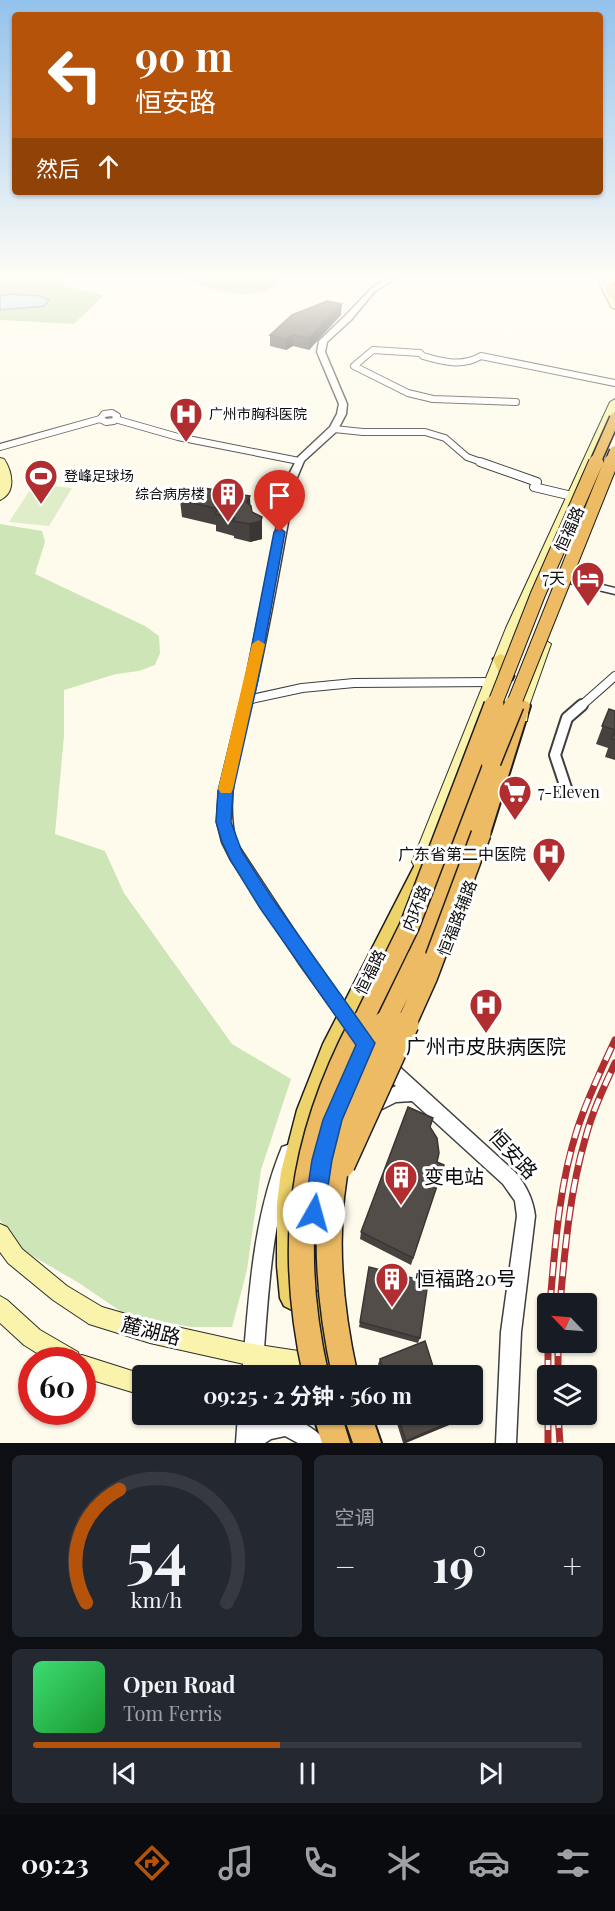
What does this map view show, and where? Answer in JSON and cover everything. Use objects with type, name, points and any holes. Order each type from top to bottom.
[{"type":"highway","name":"内环路","points":[[328,1365],[303,1305],[301,1245],[305,1187],[322,1113],[408,929],[451,824],[474,758],[540,590],[615,420]]},
{"type":"highway","name":"内环路","points":[[331,1365],[327,1228],[334,1166],[351,1101],[426,935],[533,653],[615,450]]},
{"type":"highway","points":[[327,1228],[345,1155],[428,976],[481,834],[522,706]]},
{"type":"highway","points":[[330,1425],[336,1443]]},
{"type":"highway","points":[[361,1425],[367,1443]]},
{"type":"main road","points":[[402,905],[500,659],[615,402]]},
{"type":"main road","name":"恒福路","points":[[559,578],[615,420]]},
{"type":"main road","name":"恒福路","points":[[325,1365],[297,1329],[287,1255],[292,1172],[304,1116],[327,1058],[456,801],[515,676],[615,450]]},
{"type":"main road","points":[[0,461],[8,475],[7,484],[0,497]]},
{"type":"main road","name":"恒福路辅路","points":[[332,1365],[339,1272],[342,1184],[352,1149],[425,997],[461,911],[504,789],[519,734],[522,706],[559,578],[615,468]]},
{"type":"main road","points":[[500,659],[515,676],[522,706]]},
{"type":"main road","name":"恒福路","points":[[329,1365],[318,1317],[312,1245],[318,1184],[327,1140],[339,1103],[366,1043],[438,894],[515,676]]},
{"type":"main road","name":"麓湖路","points":[[0,1234],[15,1256],[60,1293],[97,1316],[253,1365]]},
{"type":"main road","points":[[0,1306],[11,1320],[46,1347]]},
{"type":"main road","points":[[96,1370],[132,1381]]},
{"type":"main road","points":[[324,1425],[330,1443]]},
{"type":"main road","points":[[348,1425],[354,1443]]},
{"type":"main road","points":[[374,1425],[381,1443]]},
{"type":"street","points":[[0,447],[100,419],[106,422],[115,419],[178,437],[299,461],[334,429],[343,404],[321,352],[322,344]]},
{"type":"street","points":[[516,402],[433,399],[408,393],[354,366],[373,350],[420,353],[423,356],[453,363],[472,362],[481,356],[615,383]]},
{"type":"street","points":[[334,429],[363,432],[425,432],[445,438],[467,457],[537,482],[534,487],[572,496]]},
{"type":"street","name":"恒安路","points":[[299,461],[288,493],[247,700],[225,791],[226,833],[236,856],[266,903],[366,1043],[390,1070],[509,1178],[520,1191],[526,1216],[511,1332],[506,1443]]},
{"type":"street","points":[[559,578],[615,591]]},
{"type":"street","points":[[567,791],[555,754],[567,718],[615,675]]},
{"type":"street","points":[[247,700],[302,688],[354,683],[491,682]]},
{"type":"street","points":[[372,1107],[394,1094],[416,1092]]},
{"type":"street","points":[[253,1365],[261,1256],[267,1216],[282,1168],[304,1116]]},
{"type":"street","points":[[327,1140],[352,1149]]},
{"type":"street","points":[[246,1443],[247,1425]]},
{"type":"street","points":[[252,1443],[256,1436],[270,1429],[286,1426],[316,1443]]},
{"type":"green space","name":"登峰足球场","points":[[34,484],[72,488],[49,526],[9,522]]},
{"type":"green space","points":[[0,524],[42,531],[45,542],[35,574],[145,626],[159,636],[160,653],[155,665],[64,690],[64,736],[55,834],[105,851],[124,893],[232,1044],[291,1079],[261,1170],[247,1270],[232,1327],[191,1327],[126,1315],[79,1283],[24,1251],[0,1220]]},
{"type":"building","points":[[204,488],[250,496],[246,502],[251,506],[252,512],[262,517],[261,521],[249,524],[233,521],[235,518],[215,514],[218,509],[180,500],[188,490],[200,493]]},
{"type":"building","points":[[609,709],[615,711],[615,730],[602,726]]},
{"type":"building","name":"变电站","points":[[408,1107],[433,1118],[430,1127],[437,1138],[439,1153],[437,1162],[444,1165],[413,1258],[361,1232]]},
{"type":"building","name":"恒福路20号","points":[[369,1267],[428,1282],[420,1338],[360,1322]]},
{"type":"building","points":[[425,1341],[433,1365],[382,1365],[380,1359]]},
{"type":"building","points":[[401,1425],[443,1425],[406,1441]]},
{"type":"railway","points":[[551,1293],[559,1216],[571,1151],[585,1107],[615,1040]]},
{"type":"railway","points":[[561,1293],[569,1219],[580,1156],[592,1117],[615,1063]]},
{"type":"railway","points":[[548,1353],[548,1443]]},
{"type":"railway","points":[[558,1353],[558,1365]]},
{"type":"railway","points":[[559,1425],[560,1443]]},
{"type":"slow traffic","points":[[226,789],[252,680],[258,644]]},
{"type":"place","name":"广州市胸科医院","points":[[186,443]]},
{"type":"place","name":"登峰足球场","points":[[41,505]]},
{"type":"place","name":"综合病房楼","points":[[228,523]]},
{"type":"place","name":"7天","points":[[588,607]]},
{"type":"place","name":"7-Eleven","points":[[515,821]]},
{"type":"place","name":"广东省第二中医院","points":[[549,883]]},
{"type":"place","name":"广州市皮肤病医院","points":[[486,1034]]},
{"type":"place","name":"变电站","points":[[401,1206]]},
{"type":"place","name":"恒福路20号","points":[[392,1308]]},
{"type":"route","points":[[280,532],[252,680],[225,791],[224,822],[229,842],[236,856],[266,903],[366,1043],[333,1120],[322,1160],[314,1213]]}]
